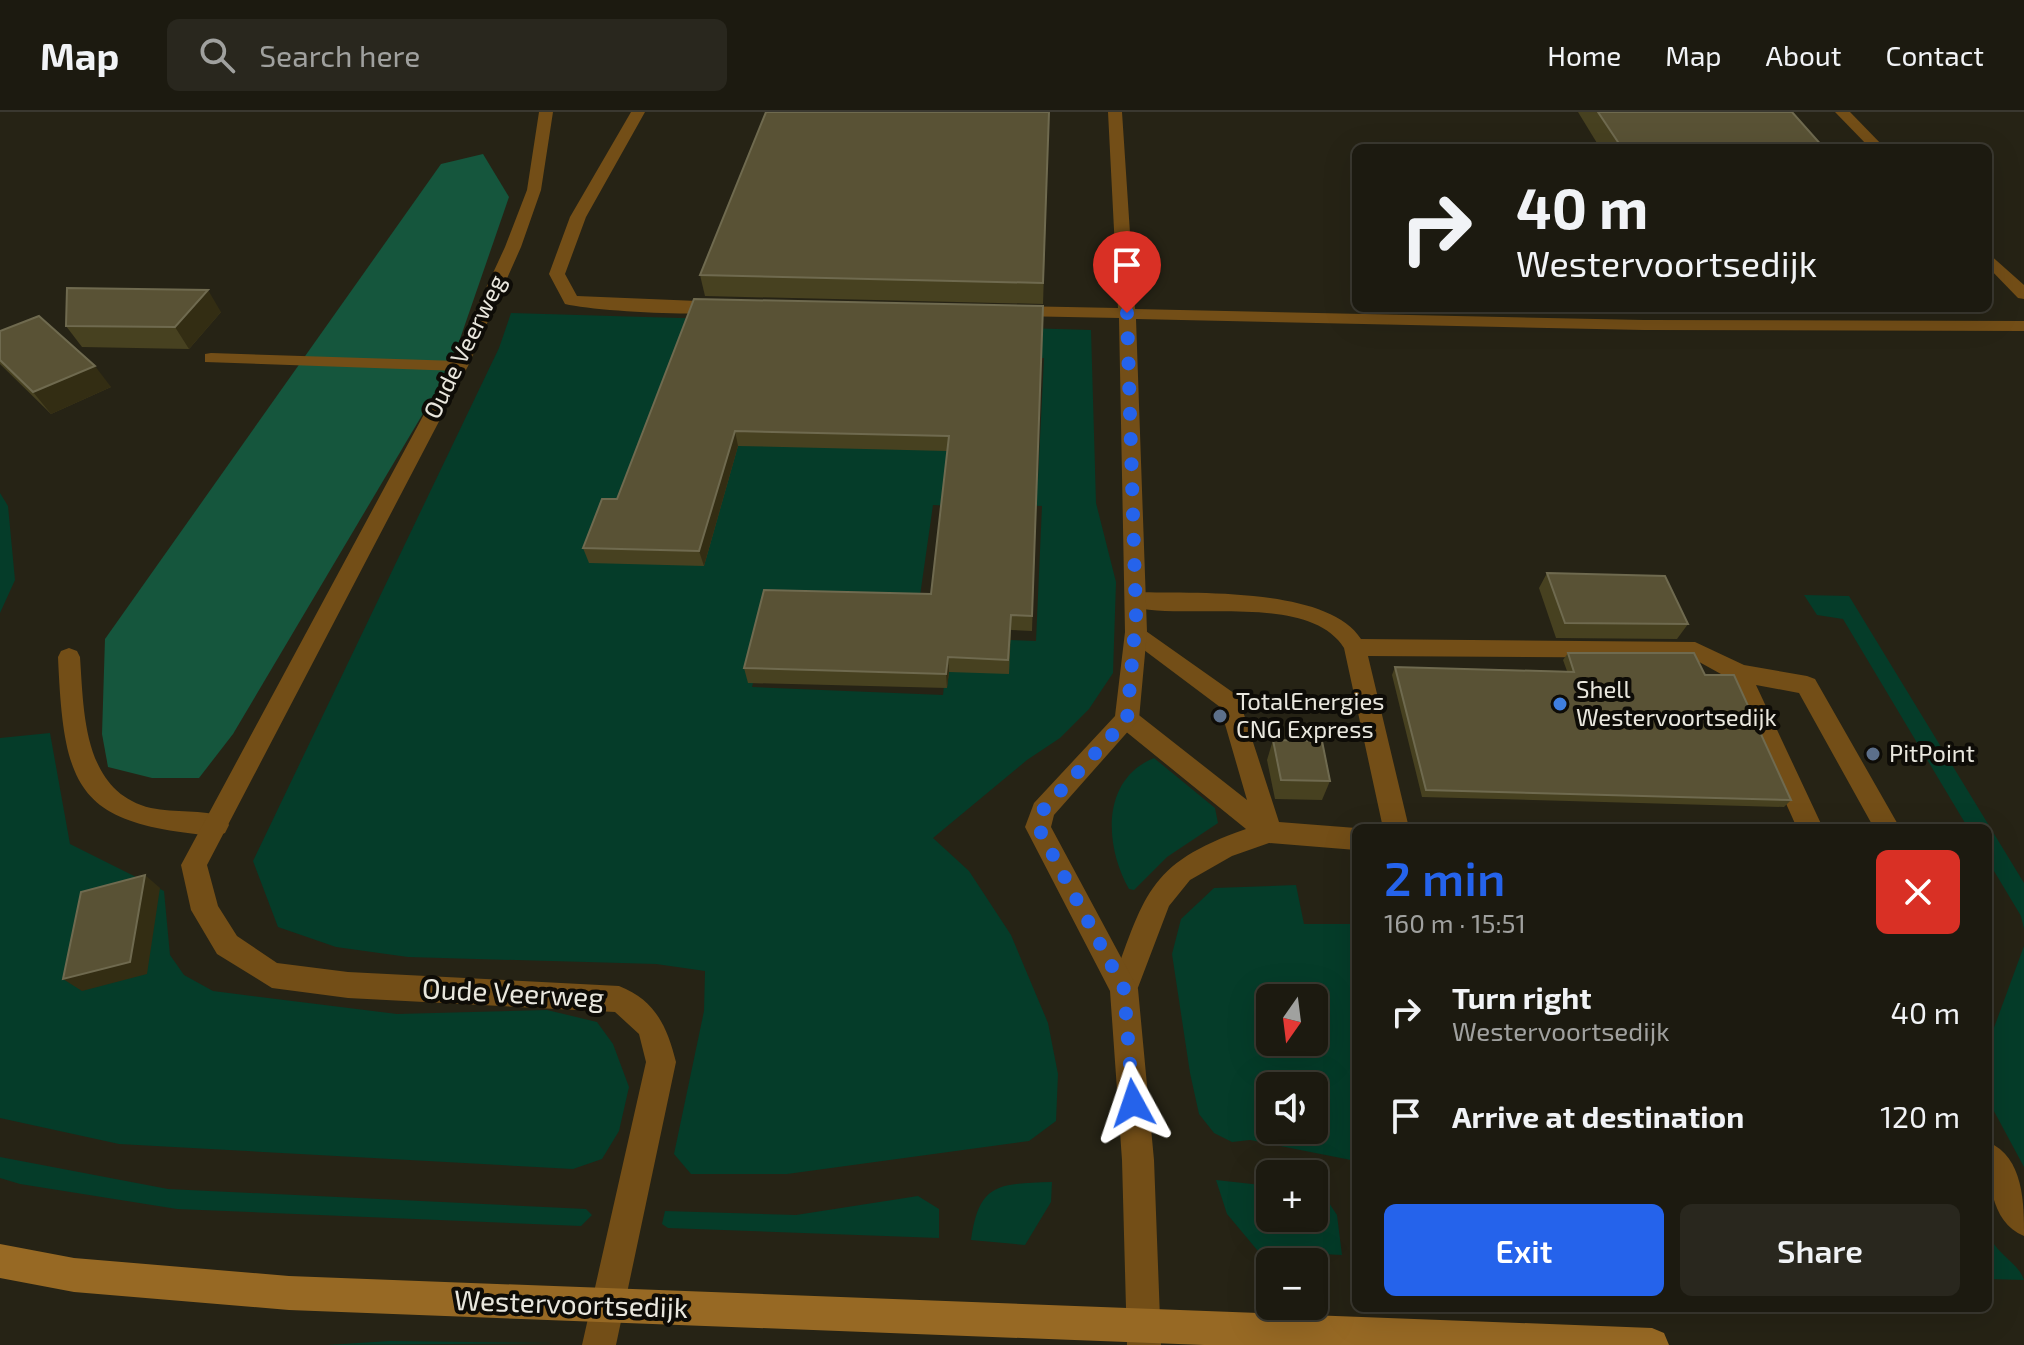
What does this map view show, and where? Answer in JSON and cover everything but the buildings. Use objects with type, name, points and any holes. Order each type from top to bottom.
[{"type":"main road","name":"Westervoortsedijk","points":[[0,1261],[74,1275],[242,1290],[607,1305],[1144,1334],[1652,1345]]},
{"type":"street","name":"Oude Veerweg","points":[[546,112],[534,190],[513,247],[459,366],[194,865],[205,910],[227,945],[272,975],[348,985],[619,999],[645,1013],[661,1062],[599,1345]]},
{"type":"street","points":[[638,112],[578,217],[557,274],[571,300],[594,304],[735,307]]},
{"type":"street","points":[[1115,112],[1127,313],[1136,600],[1136,632],[1127,719],[1043,810],[1038,827],[1124,989],[1138,1160],[1144,1334]]},
{"type":"street","points":[[1842,112],[1874,144]]},
{"type":"street","points":[[1992,262],[2024,294]]},
{"type":"street","points":[[986,311],[1644,325],[2024,326]]},
{"type":"street","points":[[211,358],[459,366]]},
{"type":"street","points":[[1136,600],[1246,604],[1312,617],[1343,629],[1355,647],[1395,824]]},
{"type":"street","points":[[1136,632],[1230,702],[1269,832]]},
{"type":"street","points":[[1355,647],[1695,650],[1739,673],[1807,685],[1885,824]]},
{"type":"street","points":[[69,657],[74,732],[90,782],[117,805],[146,818],[216,825]]},
{"type":"street","points":[[1739,673],[1808,824]]},
{"type":"street","points":[[1127,719],[1269,832]]},
{"type":"street","points":[[1124,989],[1158,899],[1181,872],[1223,848],[1269,832],[1352,839]]},
{"type":"street","points":[[1992,1165],[2024,1220]]},
{"type":"green space","points":[[483,154],[509,197],[450,368],[233,734],[199,778],[152,778],[108,767],[102,734],[105,639],[441,164]]},
{"type":"green space","points":[[511,313],[1091,330],[1096,503],[1116,582],[1113,673],[1089,709],[1060,738],[1027,760],[933,838],[969,871],[1011,935],[1048,1023],[1058,1074],[1056,1121],[1029,1141],[787,1174],[691,1174],[674,1154],[704,1011],[705,971],[656,964],[408,957],[336,947],[278,927],[253,861],[499,348]],"holes":[[[683,348],[1044,358],[1038,479],[1002,479],[1000,504],[1042,506],[1036,641],[1008,640],[946,669],[943,695],[752,687],[771,612],[917,617],[933,505],[978,507],[964,448]]]},
{"type":"green space","points":[[0,493],[8,506],[15,580],[0,613]]},
{"type":"green space","points":[[1804,595],[1849,596],[1988,824],[1966,824],[1843,619],[1817,615]]},
{"type":"green space","points":[[50,733],[70,844],[164,891],[170,955],[184,975],[213,991],[397,1014],[547,1010],[597,1022],[613,1044],[629,1087],[619,1131],[602,1159],[573,1169],[119,1144],[0,1118],[0,738]]},
{"type":"green space","points":[[1154,758],[1215,808],[1218,823],[1167,857],[1134,890],[1129,889],[1115,854],[1112,816],[1124,782],[1136,768]]},
{"type":"green space","points":[[1992,831],[2024,883],[2024,929],[2021,916],[1992,868]]},
{"type":"green space","points":[[1296,885],[1304,924],[1352,924],[1352,1160],[1270,1144],[1328,1144],[1328,1072],[1256,1072],[1256,1141],[1232,1142],[1214,1133],[1199,1114],[1172,954],[1181,919],[1214,888]]},
{"type":"green space","points":[[2024,946],[2024,1167],[1992,1107],[1992,1033]]},
{"type":"green space","points":[[0,1157],[168,1189],[586,1209],[592,1215],[581,1226],[177,1209],[20,1184],[0,1178]]},
{"type":"green space","points":[[1216,1180],[1256,1184],[1256,1232],[1328,1232],[1328,1202],[1337,1215],[1342,1255],[1328,1254],[1328,1248],[1256,1249],[1227,1214]]},
{"type":"green space","points":[[1052,1182],[1051,1202],[1025,1245],[971,1240],[980,1207],[995,1190],[1018,1184]]},
{"type":"green space","points":[[918,1196],[939,1209],[939,1238],[668,1228],[662,1224],[665,1211],[796,1215]]},
{"type":"green space","points":[[1992,1240],[2017,1268],[2024,1280],[1992,1279]]},
{"type":"green space","points":[[390,1341],[556,1343],[327,1345]]},
{"type":"place","name":"Shell Westervoortsedijk","points":[[1560,704]]},
{"type":"place","name":"TotalEnergies CNG Express","points":[[1220,716]]},
{"type":"place","name":"PitPoint","points":[[1873,754]]},
{"type":"route","points":[[1127,313],[1136,632],[1127,719],[1043,810],[1038,827],[1043,842],[1070,883],[1124,989],[1133,1103]]}]
